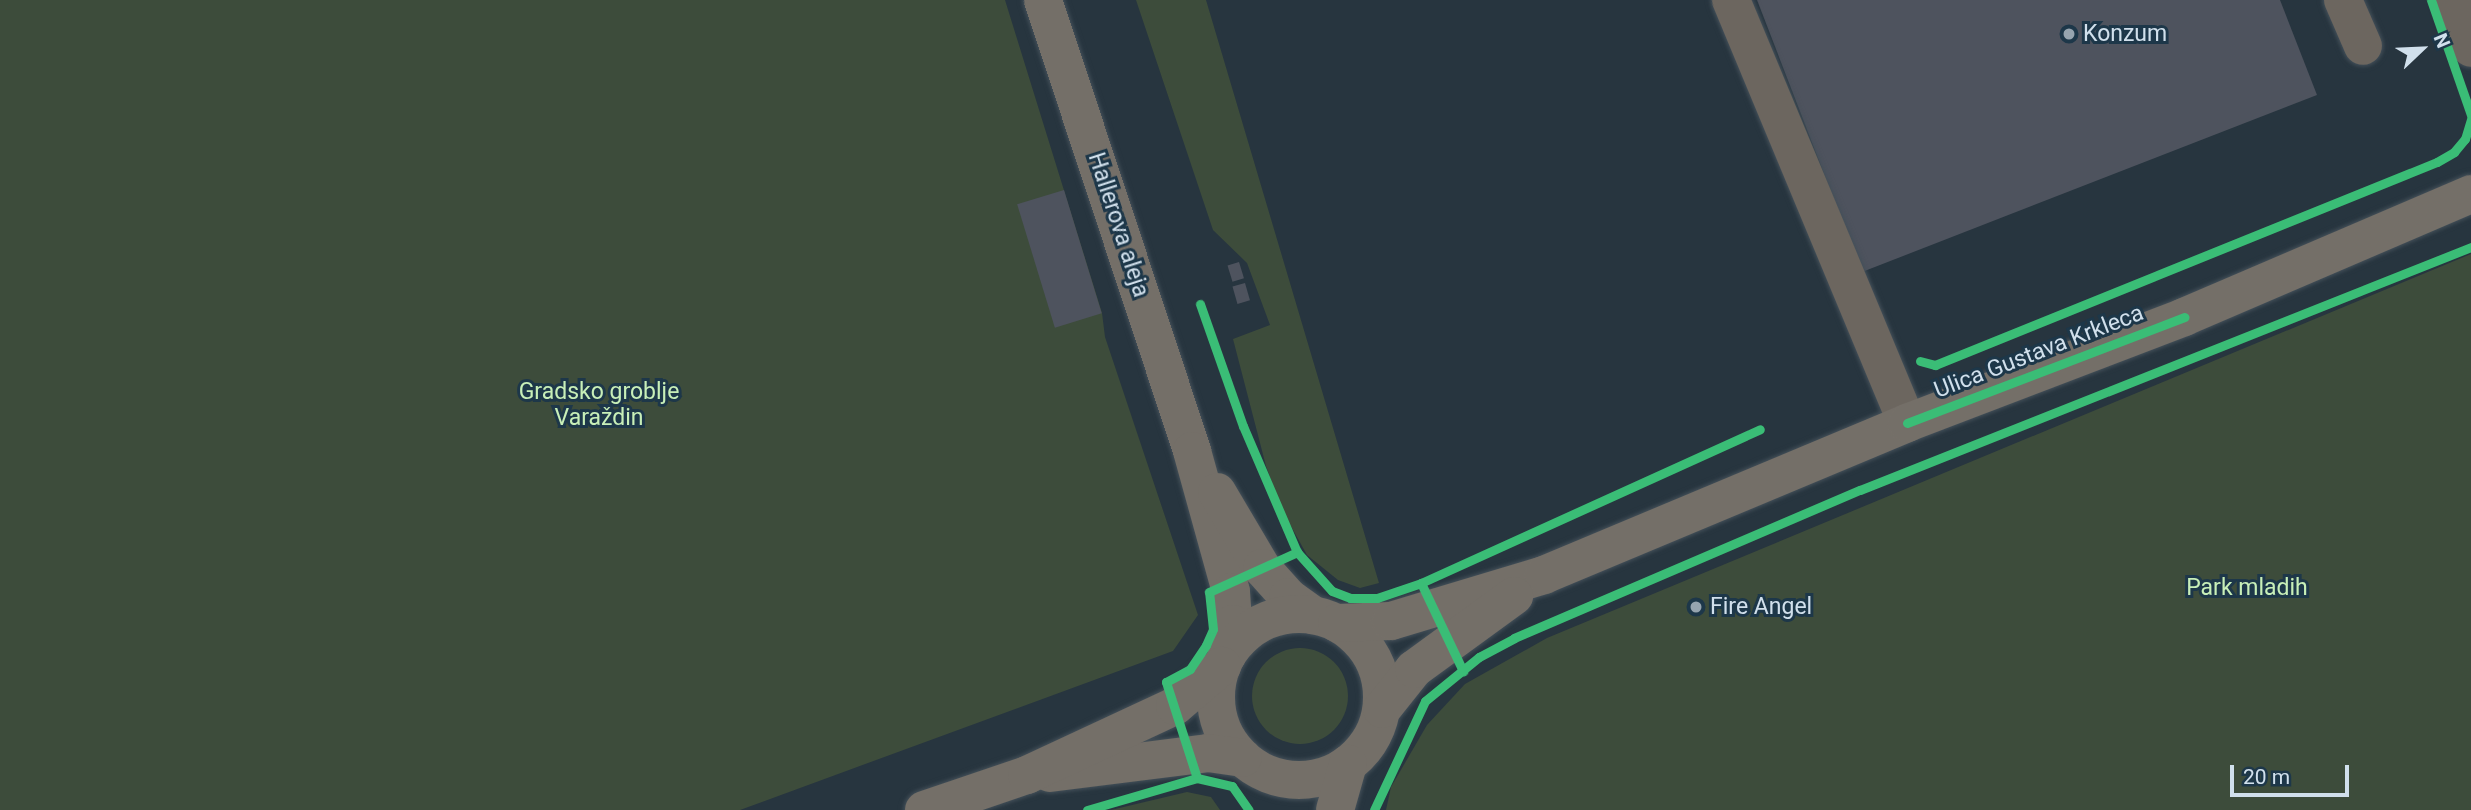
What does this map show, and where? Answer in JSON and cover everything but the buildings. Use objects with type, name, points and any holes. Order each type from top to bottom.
[{"type":"main road","name":"Hallerova aleja","points":[[1043,0],[1192,451],[1231,592],[1233,624],[1225,661]]},
{"type":"main road","name":"Ulica Gustava Krkleca","points":[[1325,619],[1391,621],[1544,575],[1907,423],[2184,317],[2471,194]]},
{"type":"main road","name":"Hallerova aleja","points":[[1192,451],[1262,568],[1288,597],[1325,619]]},
{"type":"main road","name":"Ulica Gustava Krkleca","points":[[1381,709],[1414,669],[1544,575]]},
{"type":"main road","points":[[924,810],[1027,775],[1175,706],[1225,661],[1243,636],[1263,621],[1288,614],[1325,619],[1358,638],[1373,659],[1381,683],[1381,709],[1370,740],[1348,764],[1335,810]]},
{"type":"main road","points":[[1225,661],[1217,691],[1219,715],[1228,739],[1251,764],[1281,810]]},
{"type":"main road","points":[[1027,775],[1208,752],[1305,780],[1348,764]]},
{"type":"street","points":[[1731,0],[1907,423]]},
{"type":"street","points":[[2343,0],[2362,47]]},
{"type":"street","points":[[2453,0],[2471,48]]},
{"type":"green space","name":"Gradsko groblje Varaždin","points":[[0,0],[1005,0],[1102,313],[1105,337],[1198,615],[1173,651],[740,810],[0,810]]},
{"type":"green space","points":[[1136,0],[1206,0],[1379,583],[1360,588],[1338,580],[1307,555],[1282,510],[1266,466],[1233,339],[1270,325],[1247,263],[1213,230]]},
{"type":"green space","name":"Park mladih","points":[[2471,254],[2471,810],[1386,810],[1391,787],[1427,725],[1465,684],[1547,638]]},
{"type":"green space","points":[[1300,648],[1318,652],[1334,662],[1344,678],[1348,696],[1344,714],[1334,730],[1318,740],[1300,744],[1282,740],[1266,730],[1256,714],[1252,696],[1256,678],[1266,662],[1282,652]]},
{"type":"green space","points":[[1187,792],[1211,797],[1220,810],[1111,810]]},
{"type":"cycle path","points":[[2431,0],[2471,115]]},
{"type":"cycle path","points":[[1920,361],[1935,365],[2437,162],[2454,152],[2465,139],[2471,119]]},
{"type":"cycle path","points":[[1374,810],[1425,701],[1479,657],[1514,638],[1860,490],[2471,247]]},
{"type":"cycle path","points":[[1200,304],[1243,426],[1297,552],[1332,591],[1350,598],[1377,598],[1421,583],[1760,429]]},
{"type":"cycle path","points":[[1907,423],[2184,317]]},
{"type":"cycle path","points":[[1197,778],[1166,682],[1190,669],[1206,645],[1213,629],[1209,592],[1297,552]]},
{"type":"cycle path","points":[[1421,583],[1463,671]]},
{"type":"cycle path","points":[[1087,810],[1197,778],[1232,786],[1249,810]]},
{"type":"place","name":"Konzum","points":[[2069,34]]},
{"type":"place","name":"Fire Angel","points":[[1696,607]]}]
